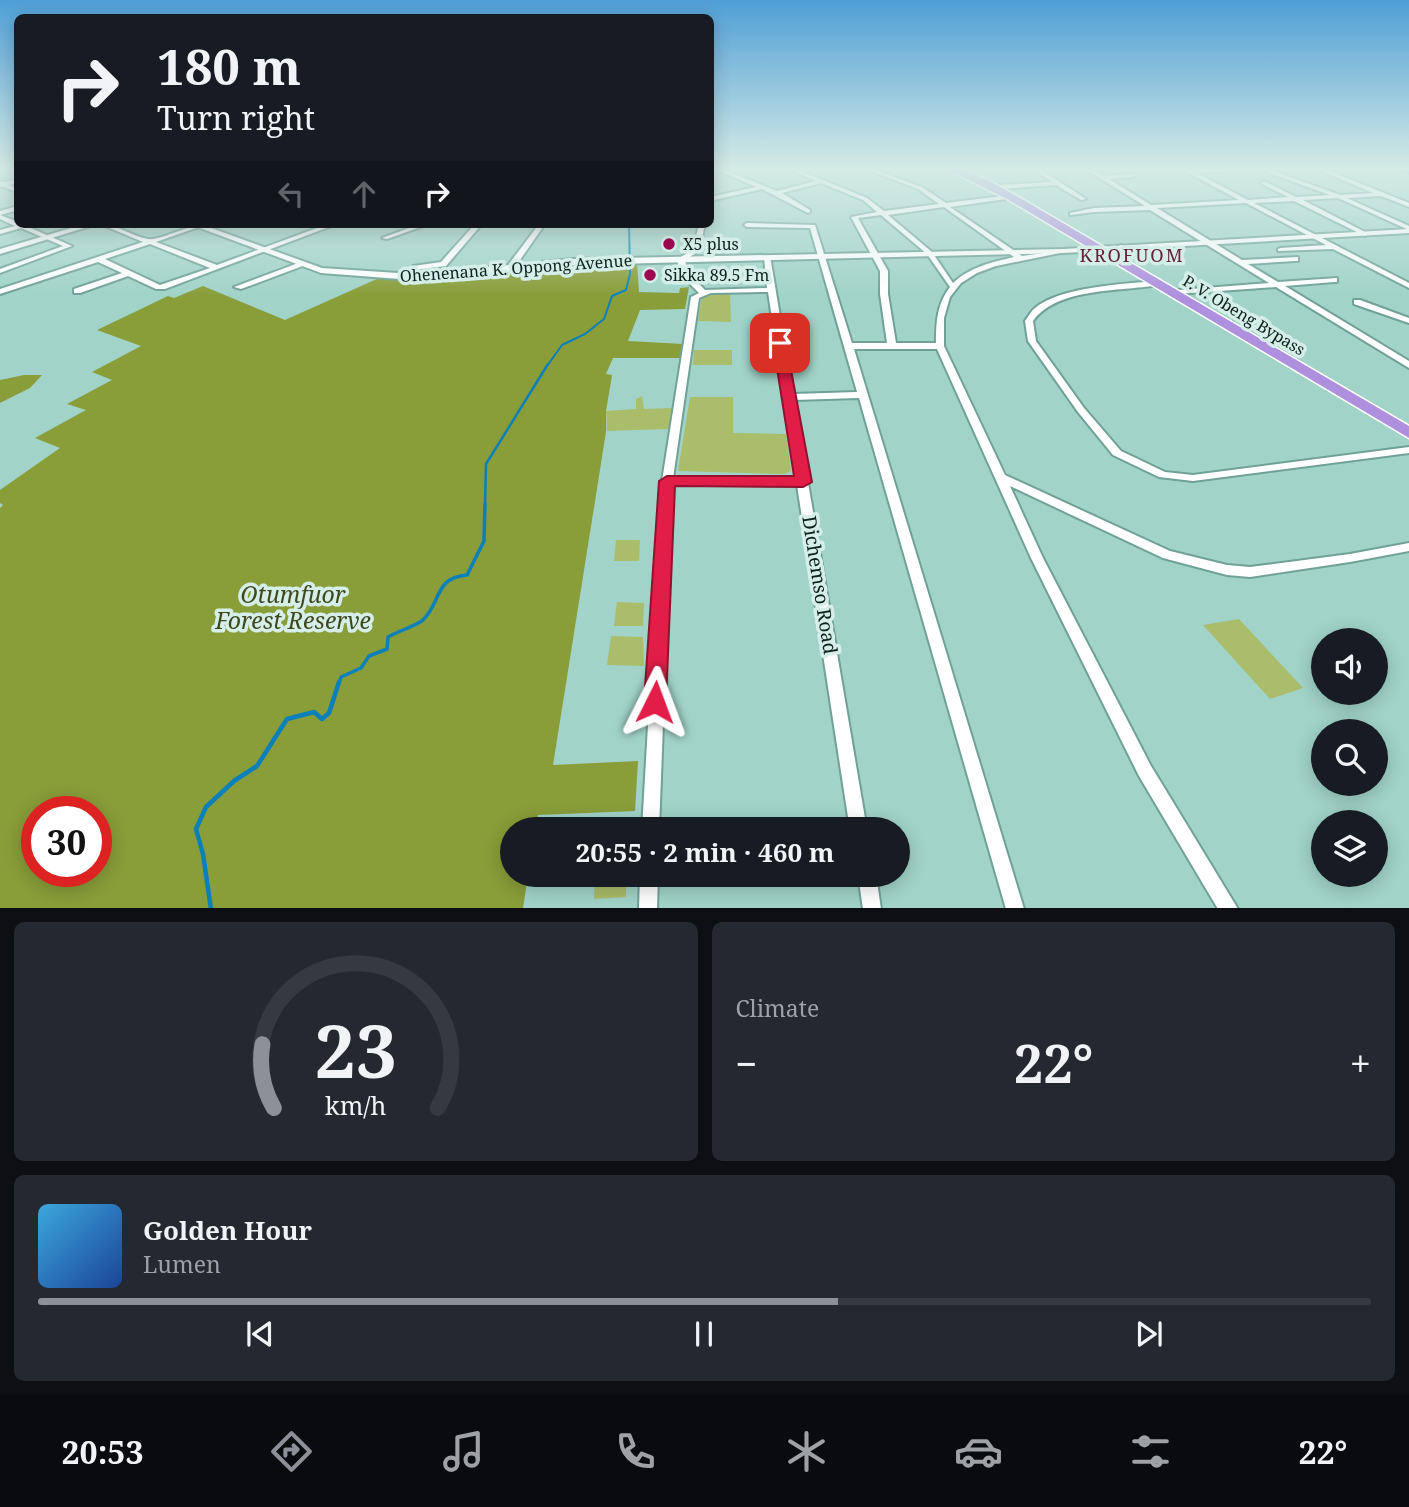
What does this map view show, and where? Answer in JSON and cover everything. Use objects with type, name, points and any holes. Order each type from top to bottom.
[{"type":"highway","name":"P. V. Obeng Bypass","points":[[1034,211],[1409,433]]},
{"type":"highway","name":"P. V. Obeng Bypass","points":[[1037,211],[1092,247],[1179,292],[1409,426]]},
{"type":"street","points":[[889,211],[854,217],[884,271],[884,293],[892,346]]},
{"type":"street","points":[[955,211],[1021,259]]},
{"type":"street","points":[[1072,214],[1101,211]]},
{"type":"street","points":[[1157,211],[1409,365]]},
{"type":"street","points":[[1265,211],[1409,286]]},
{"type":"street","points":[[1321,211],[1365,234]]},
{"type":"street","points":[[1371,211],[1409,229]]},
{"type":"street","points":[[883,212],[930,253],[951,285]]},
{"type":"street","points":[[1326,214],[1345,214]]},
{"type":"street","points":[[747,225],[812,225],[1015,908]]},
{"type":"street","points":[[0,271],[69,246],[26,228]]},
{"type":"street","points":[[0,252],[80,228]]},
{"type":"street","points":[[114,228],[217,268]]},
{"type":"street","points":[[0,292],[190,228]]},
{"type":"street","name":"Ohenenana K. Oppong Avenue","points":[[206,228],[304,264],[339,272],[413,277],[573,262],[1011,250],[1063,251],[1092,247],[1365,234],[1409,229]]},
{"type":"street","points":[[314,228],[319,230]]},
{"type":"street","points":[[98,259],[162,288],[324,228]]},
{"type":"street","points":[[385,238],[414,228]]},
{"type":"street","points":[[416,268],[443,264],[475,228]]},
{"type":"street","points":[[510,268],[538,228]]},
{"type":"street","points":[[701,228],[696,251],[681,259],[684,274],[703,292]]},
{"type":"street","points":[[1121,247],[1145,260]]},
{"type":"street","points":[[1280,250],[1334,247]]},
{"type":"street","points":[[1063,251],[993,264],[951,285],[943,302],[938,324],[940,346],[1043,569],[1145,771],[1229,908]]},
{"type":"street","name":"Dichemso Road","points":[[768,257],[771,290],[857,817]]},
{"type":"street","points":[[1239,262],[1295,259]]},
{"type":"street","points":[[238,287],[304,264]]},
{"type":"street","points":[[77,291],[129,273]]},
{"type":"street","points":[[1388,275],[1409,274]]},
{"type":"street","points":[[1179,292],[1334,280]]},
{"type":"street","points":[[1155,283],[1085,292],[1067,297],[1040,308],[1029,321],[1032,341],[1081,410],[1116,453],[1163,475],[1193,478],[1409,450]]},
{"type":"street","points":[[651,817],[667,481],[695,297],[703,292],[771,290]]},
{"type":"street","points":[[1357,302],[1409,321]]},
{"type":"street","points":[[849,346],[940,346]]},
{"type":"street","points":[[789,397],[863,395]]},
{"type":"street","points":[[1001,478],[1167,555],[1227,570],[1250,572],[1409,547]]},
{"type":"street","points":[[667,481],[803,482]]},
{"type":"street","points":[[648,908],[649,887]]},
{"type":"street","points":[[869,887],[872,908]]},
{"type":"green space","name":"Otumfuor Forest Reserve","points":[[637,262],[639,292],[679,293],[680,288],[689,287],[685,309],[640,310],[628,341],[683,344],[680,358],[613,358],[606,374],[612,375],[606,411],[606,432],[553,765],[638,761],[635,811],[500,817],[500,887],[526,887],[523,908],[0,908],[0,508],[3,505],[0,503],[0,490],[60,448],[35,438],[86,410],[67,404],[112,380],[92,372],[141,346],[97,330],[168,296],[174,298],[203,286],[285,320],[379,278],[416,279],[570,264]]},
{"type":"green space","points":[[730,294],[731,322],[698,321],[702,296]]},
{"type":"green space","points":[[694,350],[732,350],[732,365],[693,365]]},
{"type":"green space","points":[[24,375],[42,375],[30,388],[0,403],[0,380]]},
{"type":"green space","points":[[642,396],[644,409],[672,408],[669,429],[607,431],[606,411],[636,409],[636,399]]},
{"type":"green space","points":[[690,397],[733,397],[733,433],[786,434],[791,471],[784,474],[678,471]]},
{"type":"green space","points":[[616,540],[640,540],[639,561],[614,561]]},
{"type":"green space","points":[[617,602],[644,603],[643,626],[614,626]]},
{"type":"green space","points":[[1239,619],[1303,688],[1270,699],[1203,625]]},
{"type":"green space","points":[[611,636],[643,637],[644,666],[607,665]]},
{"type":"green space","points":[[595,887],[626,887],[626,897],[594,899]]},
{"type":"waterway","points":[[547,366],[562,345],[585,334],[604,319],[612,296],[626,290],[630,274],[629,228]]},
{"type":"waterway","points":[[485,506],[486,464],[548,364]]},
{"type":"waterway","points":[[339,683],[341,677],[361,668],[369,656],[387,649],[388,637],[423,620],[449,581],[467,575],[484,541],[485,504]]},
{"type":"waterway","points":[[211,908],[203,854],[196,829],[206,807],[234,781],[257,766],[287,719],[314,712],[322,719],[329,713],[339,682]]},
{"type":"place","name":"X5 plus","points":[[669,244]]},
{"type":"place","name":"Sikka 89.5 Fm","points":[[650,275]]},
{"type":"district","name":"KROFUOM","points":[[1132,255]]},
{"type":"route","points":[[655,702],[667,481],[803,482],[780,343]]}]
